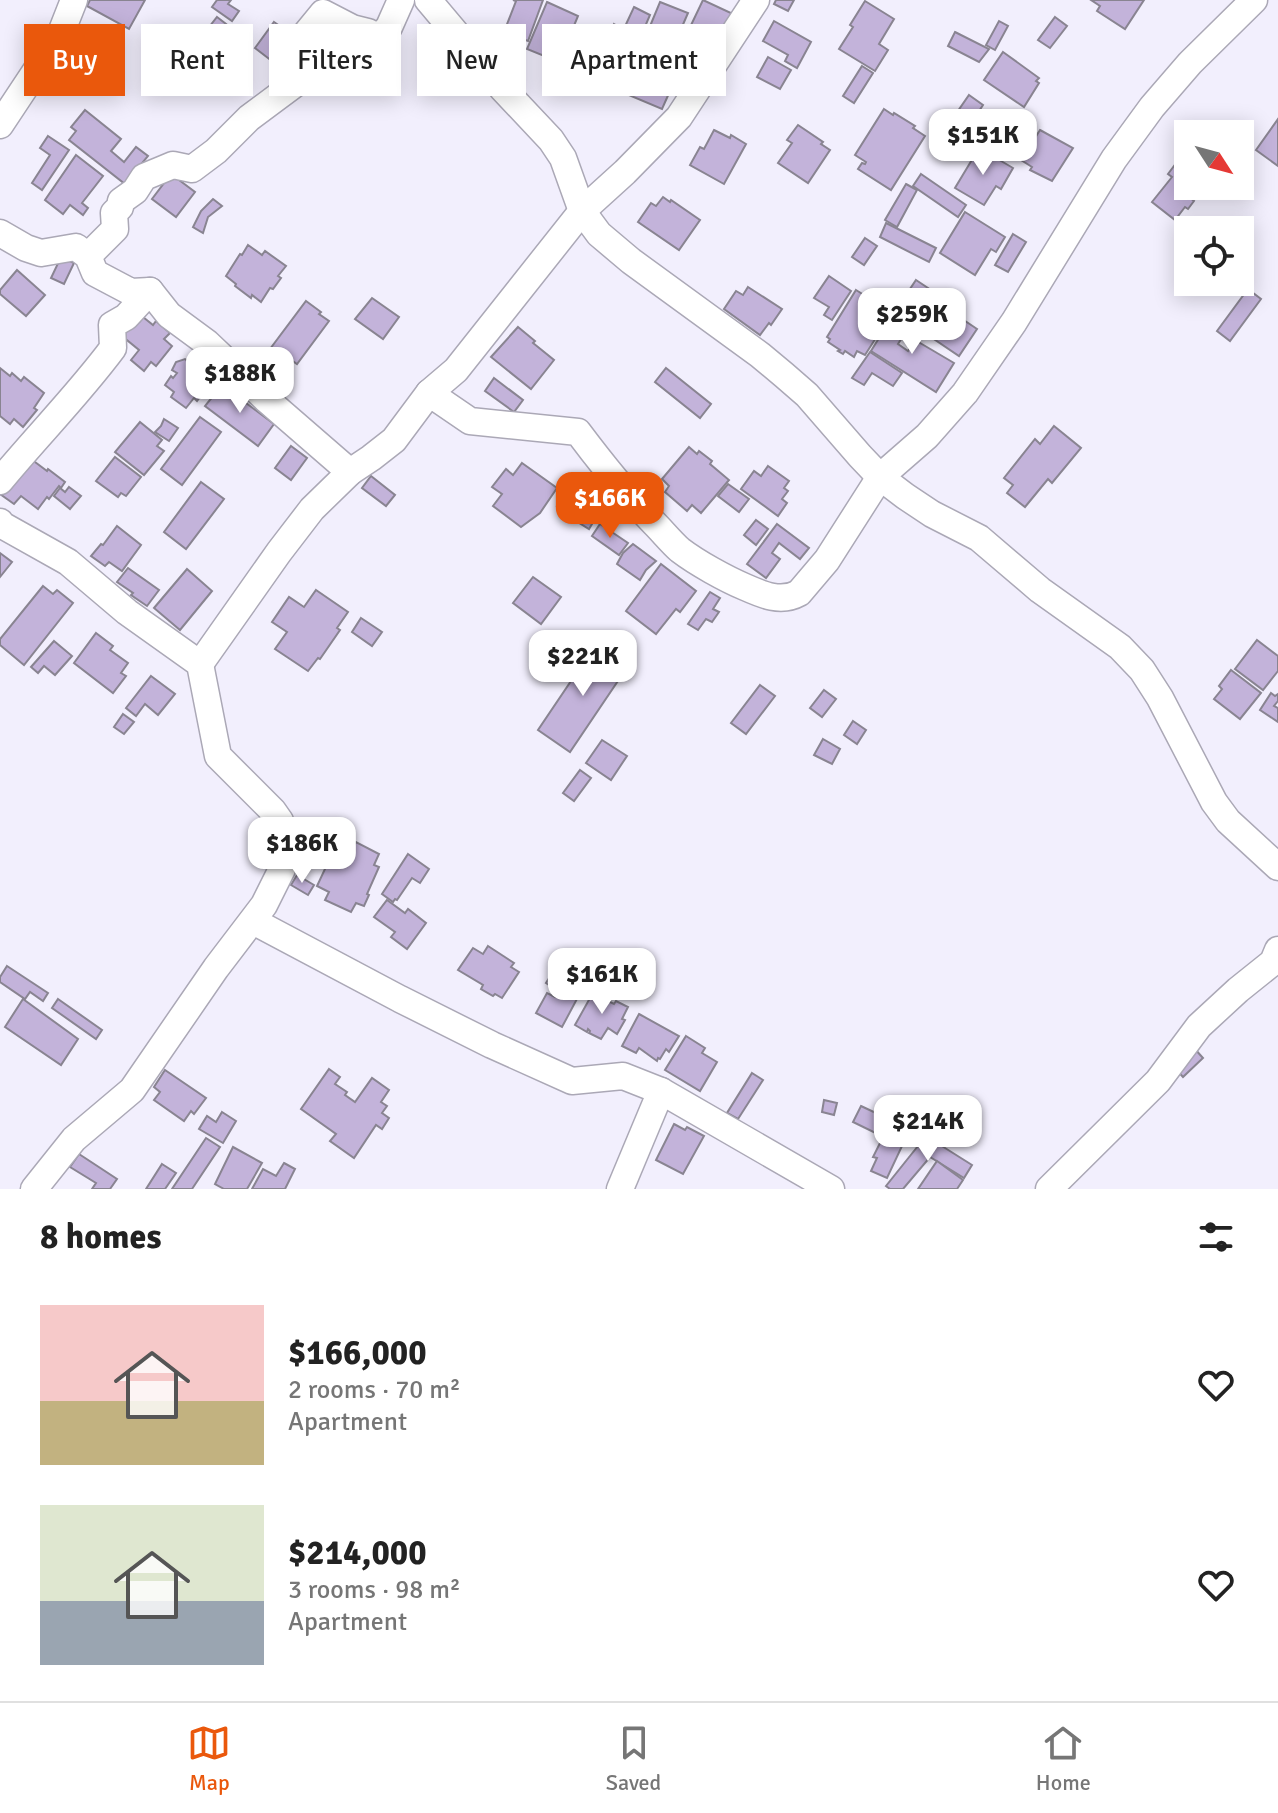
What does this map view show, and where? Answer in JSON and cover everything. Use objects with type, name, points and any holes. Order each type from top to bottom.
[{"type":"street","points":[[0,125],[61,33],[74,0]]},
{"type":"street","points":[[88,256],[115,229],[114,213],[144,177],[173,165],[192,169],[216,151],[249,118],[296,83],[304,62],[300,41],[323,13],[378,39],[389,27],[401,0]]},
{"type":"street","points":[[428,0],[502,88],[551,140],[563,158],[582,211],[611,245],[784,375],[807,395],[880,477],[919,506],[979,538],[1040,590],[1120,647],[1142,670],[1160,698],[1209,796],[1228,821],[1278,867]]},
{"type":"street","points":[[200,664],[312,509],[350,472],[394,440],[429,393],[456,370],[582,211],[679,117],[756,0]]},
{"type":"street","points":[[429,393],[470,421],[578,432],[629,497],[680,550],[731,581],[776,598],[789,598],[799,593],[841,540],[880,477],[927,436],[965,393],[1014,322],[1068,231],[1138,125],[1177,76],[1254,0]]},
{"type":"street","points":[[0,233],[41,253],[76,247],[88,256],[95,273],[131,292],[150,291]]},
{"type":"street","points":[[150,291],[169,315],[207,343],[350,472]]},
{"type":"street","points":[[0,481],[33,440],[68,405],[113,348],[112,325],[126,317],[150,291]]},
{"type":"street","points":[[0,522],[68,562],[127,612],[200,664],[218,756],[273,811],[284,832],[285,853],[280,874],[253,921],[216,968],[132,1090],[74,1139],[34,1189]]},
{"type":"street","points":[[253,921],[400,999],[572,1081],[623,1076],[661,1091],[831,1189]]},
{"type":"street","points":[[1049,1189],[1158,1081],[1199,1026],[1273,962],[1278,950]]},
{"type":"street","points":[[620,1189],[661,1091]]},
{"type":"building","points":[[90,0],[145,0],[129,29],[125,24],[87,6]]},
{"type":"building","points":[[217,0],[231,0],[228,4],[239,11],[232,21],[212,7]]},
{"type":"building","points":[[513,0],[543,0],[528,41],[526,24],[507,24],[516,1]]},
{"type":"building","points":[[703,0],[733,14],[726,29],[726,24],[692,24]]},
{"type":"building","points":[[776,0],[794,0],[788,11],[774,4]]},
{"type":"building","points":[[1091,0],[1144,0],[1125,29],[1097,11],[1100,6]]},
{"type":"building","points":[[865,1],[894,19],[879,44],[888,50],[875,71],[839,49]]},
{"type":"building","points":[[547,2],[578,16],[575,24],[542,24],[542,55],[527,49]]},
{"type":"building","points":[[660,2],[688,13],[683,24],[651,24]]},
{"type":"building","points":[[634,7],[650,15],[646,24],[626,24]]},
{"type":"building","points":[[217,17],[226,24],[212,24]]},
{"type":"building","points":[[1055,17],[1067,26],[1050,48],[1038,40]]},
{"type":"building","points":[[774,21],[811,42],[797,68],[785,61],[788,55],[763,41]]},
{"type":"building","points":[[999,21],[1008,26],[995,50],[986,45]]},
{"type":"building","points":[[269,29],[269,59],[255,48]]},
{"type":"building","points":[[955,32],[989,49],[979,62],[948,46]]},
{"type":"building","points":[[1003,52],[1039,78],[1024,107],[984,80]]},
{"type":"building","points":[[768,57],[791,70],[780,89],[757,77]]},
{"type":"building","points":[[862,66],[873,73],[854,103],[843,96]]},
{"type":"building","points":[[969,95],[983,105],[966,131],[951,121]]},
{"type":"building","points":[[631,96],[668,96],[662,109]]},
{"type":"building","points":[[884,109],[915,126],[913,128],[925,136],[891,190],[858,169],[866,162],[855,155]]},
{"type":"building","points":[[85,110],[121,139],[111,151],[124,162],[136,147],[148,156],[125,184],[69,140],[76,131],[71,127]]},
{"type":"building","points":[[991,115],[1012,127],[998,153],[976,142]]},
{"type":"building","points":[[1278,119],[1278,166],[1256,150]]},
{"type":"building","points":[[798,125],[830,150],[808,183],[778,163],[792,143],[787,140]]},
{"type":"building","points":[[714,130],[746,144],[724,184],[690,165],[700,147],[704,149]]},
{"type":"building","points":[[1040,130],[1073,148],[1052,181],[1030,170],[1032,167],[1021,160]]},
{"type":"building","points":[[48,136],[69,150],[42,190],[32,183],[50,155],[40,148]]},
{"type":"building","points":[[979,148],[1013,168],[1001,189],[996,186],[984,205],[955,188]]},
{"type":"building","points":[[76,155],[103,176],[82,203],[88,208],[83,215],[70,205],[63,214],[45,200]]},
{"type":"building","points":[[1174,166],[1174,200],[1194,201],[1174,219],[1152,202],[1172,177],[1168,174]]},
{"type":"building","points":[[171,174],[195,192],[176,217],[152,199]]},
{"type":"building","points":[[921,174],[966,205],[958,217],[913,186]]},
{"type":"building","points":[[906,184],[917,190],[897,227],[885,220]]},
{"type":"building","points":[[663,197],[700,220],[679,250],[638,222],[651,203],[656,206]]},
{"type":"building","points":[[213,199],[222,206],[208,217],[203,233],[193,227],[201,211]]},
{"type":"building","points":[[965,212],[1005,237],[996,252],[991,249],[975,275],[940,253]]},
{"type":"building","points":[[886,223],[936,248],[929,262],[880,237]]},
{"type":"building","points":[[1013,234],[1026,242],[1008,272],[995,265]]},
{"type":"building","points":[[865,238],[877,246],[864,265],[852,257]]},
{"type":"building","points":[[248,245],[262,255],[265,251],[286,266],[278,276],[281,278],[261,302],[252,295],[251,298],[226,276]]},
{"type":"building","points":[[61,257],[74,263],[64,284],[51,278]]},
{"type":"building","points":[[17,270],[45,295],[26,316],[0,294]]},
{"type":"building","points":[[829,276],[851,291],[832,320],[824,315],[829,307],[814,298]]},
{"type":"building","points":[[916,280],[943,298],[920,331],[894,313]]},
{"type":"building","points":[[748,287],[782,309],[760,335],[724,309],[736,291],[743,295]]},
{"type":"building","points":[[856,290],[888,310],[877,328],[881,330],[865,355],[857,351],[854,357],[845,351],[843,354],[838,351],[827,337]]},
{"type":"building","points":[[1254,294],[1261,299],[1230,341],[1217,331],[1243,296]]},
{"type":"building","points":[[372,298],[399,317],[383,339],[355,319]]},
{"type":"building","points":[[306,301],[329,321],[297,364],[270,349]]},
{"type":"building","points":[[940,304],[977,329],[959,356],[922,331]]},
{"type":"building","points":[[894,314],[910,325],[898,344],[908,351],[915,340],[954,363],[936,392],[871,351]]},
{"type":"building","points":[[143,317],[153,325],[156,321],[170,333],[164,339],[172,346],[156,366],[151,362],[144,371],[131,360],[139,350],[122,336],[136,318],[140,321]]},
{"type":"building","points":[[518,327],[554,360],[531,389],[491,357]]},
{"type":"building","points":[[870,352],[902,373],[893,386],[872,373],[864,385],[852,378]]},
{"type":"building","points":[[200,358],[214,369],[211,372],[216,376],[197,401],[194,398],[186,408],[171,397],[174,392],[165,385],[177,373],[172,370],[176,362],[185,359],[194,366]]},
{"type":"building","points":[[0,368],[21,381],[24,377],[44,393],[34,408],[37,410],[23,427],[14,419],[10,424],[0,416]]},
{"type":"building","points":[[666,368],[711,404],[700,418],[655,382]]},
{"type":"building","points":[[494,378],[523,400],[514,412],[485,391]]},
{"type":"building","points":[[222,385],[274,424],[258,446],[205,406]]},
{"type":"building","points":[[200,417],[221,432],[182,485],[161,469]]},
{"type":"building","points":[[164,419],[178,428],[169,441],[155,432]]},
{"type":"building","points":[[140,422],[162,440],[157,446],[164,451],[144,475],[115,452]]},
{"type":"building","points":[[1054,426],[1081,448],[1052,483],[1048,479],[1025,507],[1007,493],[1013,485],[1004,478],[1035,439],[1040,444]]},
{"type":"building","points":[[291,446],[307,458],[291,480],[275,468]]},
{"type":"building","points":[[689,447],[712,461],[710,464],[729,480],[701,513],[692,505],[687,511],[665,492],[669,486],[662,479]]},
{"type":"building","points":[[115,457],[141,477],[126,496],[121,493],[118,497],[96,481]]},
{"type":"building","points":[[31,459],[65,482],[38,509],[21,496],[14,504],[0,494],[0,485]]},
{"type":"building","points":[[522,463],[557,488],[540,513],[521,527],[493,506],[502,494],[492,487],[506,469],[513,475]]},
{"type":"building","points":[[768,466],[789,481],[784,488],[788,491],[782,499],[787,503],[778,516],[741,489],[754,471],[761,476]]},
{"type":"building","points":[[371,476],[395,495],[386,506],[362,488]]},
{"type":"building","points":[[201,482],[224,499],[186,549],[164,532]]},
{"type":"building","points":[[728,484],[749,499],[739,512],[718,496]]},
{"type":"building","points":[[69,487],[81,496],[70,509],[54,496],[60,488],[65,492]]},
{"type":"building","points":[[567,494],[595,513],[589,529],[560,511],[557,506]]},
{"type":"building","points":[[756,520],[768,529],[756,545],[744,535]]},
{"type":"building","points":[[600,524],[628,543],[619,555],[592,536]]},
{"type":"building","points":[[777,524],[809,548],[800,559],[779,543],[772,553],[780,559],[766,578],[747,564]]},
{"type":"building","points":[[117,526],[141,545],[122,571],[109,562],[105,566],[91,556]]},
{"type":"building","points":[[633,544],[656,561],[640,580],[617,564]]},
{"type":"building","points":[[0,553],[12,562],[0,577]]},
{"type":"building","points":[[661,564],[696,591],[680,612],[676,609],[656,634],[626,611]]},
{"type":"building","points":[[128,568],[159,590],[147,606],[117,582]]},
{"type":"building","points":[[187,569],[212,591],[180,630],[154,608]]},
{"type":"building","points":[[533,577],[561,597],[541,624],[513,603]]},
{"type":"building","points":[[43,586],[53,594],[57,590],[73,603],[24,665],[0,645],[0,639]]},
{"type":"building","points":[[316,590],[348,612],[337,628],[340,630],[308,671],[275,649],[287,632],[272,622],[289,597],[304,607]]},
{"type":"building","points":[[710,592],[720,598],[713,609],[719,612],[712,622],[706,619],[698,630],[688,624]]},
{"type":"building","points":[[361,618],[382,632],[372,646],[352,632]]},
{"type":"building","points":[[96,633],[113,646],[110,650],[128,663],[121,673],[126,676],[113,693],[74,663]]},
{"type":"building","points":[[1257,640],[1278,656],[1278,671],[1263,690],[1235,669]]},
{"type":"building","points":[[54,641],[72,656],[55,675],[44,666],[38,673],[31,667]]},
{"type":"building","points":[[596,644],[628,666],[570,752],[538,730]]},
{"type":"building","points":[[1231,670],[1261,693],[1240,719],[1214,699]]},
{"type":"building","points":[[151,676],[175,694],[158,715],[145,704],[136,716],[126,708]]},
{"type":"building","points":[[760,685],[775,696],[746,734],[731,723]]},
{"type":"building","points":[[824,690],[836,699],[822,717],[810,708]]},
{"type":"building","points":[[1271,693],[1275,696],[1278,694],[1274,706],[1278,708],[1278,722],[1260,710]]},
{"type":"building","points":[[123,714],[134,722],[124,734],[114,727]]},
{"type":"building","points":[[853,721],[866,730],[857,744],[844,735]]},
{"type":"building","points":[[823,739],[840,749],[832,764],[814,755]]},
{"type":"building","points":[[602,740],[627,756],[611,780],[586,763]]},
{"type":"building","points":[[580,770],[591,778],[574,801],[563,793]]},
{"type":"building","points":[[339,839],[354,846],[356,842],[379,854],[374,865],[379,867],[364,906],[356,903],[351,912],[325,900],[329,892],[317,886]]},
{"type":"building","points":[[408,854],[429,869],[420,883],[412,878],[393,902],[382,894]]},
{"type":"building","points":[[297,875],[314,885],[308,895],[291,885]]},
{"type":"building","points":[[387,900],[405,913],[408,909],[426,923],[407,949],[391,937],[395,932],[374,917]]},
{"type":"building","points":[[488,946],[514,963],[511,967],[519,972],[502,998],[481,989],[483,985],[458,970],[473,948],[483,954]]},
{"type":"building","points":[[7,966],[48,993],[43,1001],[30,992],[25,999],[0,982]]},
{"type":"building","points":[[555,969],[566,976],[557,990],[546,983]]},
{"type":"building","points":[[560,988],[578,997],[562,1027],[536,1013],[547,993],[555,997]]},
{"type":"building","points":[[595,989],[606,995],[604,999],[628,1007],[617,1034],[608,1028],[601,1039],[589,1033],[588,1029],[587,1032],[575,1025]]},
{"type":"building","points":[[23,999],[78,1039],[61,1065],[5,1027]]},
{"type":"building","points":[[58,999],[102,1030],[96,1039],[52,1008]]},
{"type":"building","points":[[639,1014],[679,1036],[669,1052],[666,1049],[657,1061],[639,1048],[636,1053],[622,1046]]},
{"type":"building","points":[[686,1036],[705,1048],[702,1053],[717,1062],[700,1091],[665,1070]]},
{"type":"building","points":[[1194,1048],[1203,1058],[1183,1077],[1174,1067]]},
{"type":"building","points":[[329,1069],[340,1077],[335,1084],[355,1102],[372,1078],[389,1090],[381,1102],[387,1106],[382,1113],[389,1118],[382,1129],[376,1125],[354,1158],[330,1141],[336,1134],[301,1109]]},
{"type":"building","points":[[165,1070],[206,1098],[184,1121],[154,1100],[160,1092],[154,1087]]},
{"type":"building","points":[[752,1073],[763,1080],[738,1119],[727,1113]]},
{"type":"building","points":[[824,1100],[837,1103],[834,1115],[822,1112]]},
{"type":"building","points":[[861,1106],[910,1129],[887,1178],[871,1171],[877,1158],[873,1157],[881,1141],[886,1143],[888,1139],[853,1122]]},
{"type":"building","points":[[222,1112],[236,1121],[223,1143],[199,1129],[207,1116],[216,1122]]},
{"type":"building","points":[[674,1124],[704,1136],[683,1174],[656,1160]]},
{"type":"building","points":[[926,1136],[972,1165],[964,1178],[930,1157],[903,1189],[890,1189],[886,1186]]},
{"type":"building","points":[[206,1138],[220,1147],[192,1189],[172,1189]]},
{"type":"building","points":[[233,1147],[262,1163],[247,1189],[224,1189],[215,1184]]},
{"type":"building","points":[[79,1154],[117,1179],[110,1189],[92,1189],[96,1183],[70,1167]]},
{"type":"building","points":[[937,1161],[963,1180],[957,1189],[918,1189]]},
{"type":"building","points":[[284,1163],[295,1169],[285,1189],[252,1189],[263,1169],[276,1176]]},
{"type":"building","points":[[162,1164],[176,1173],[165,1189],[146,1189]]}]
